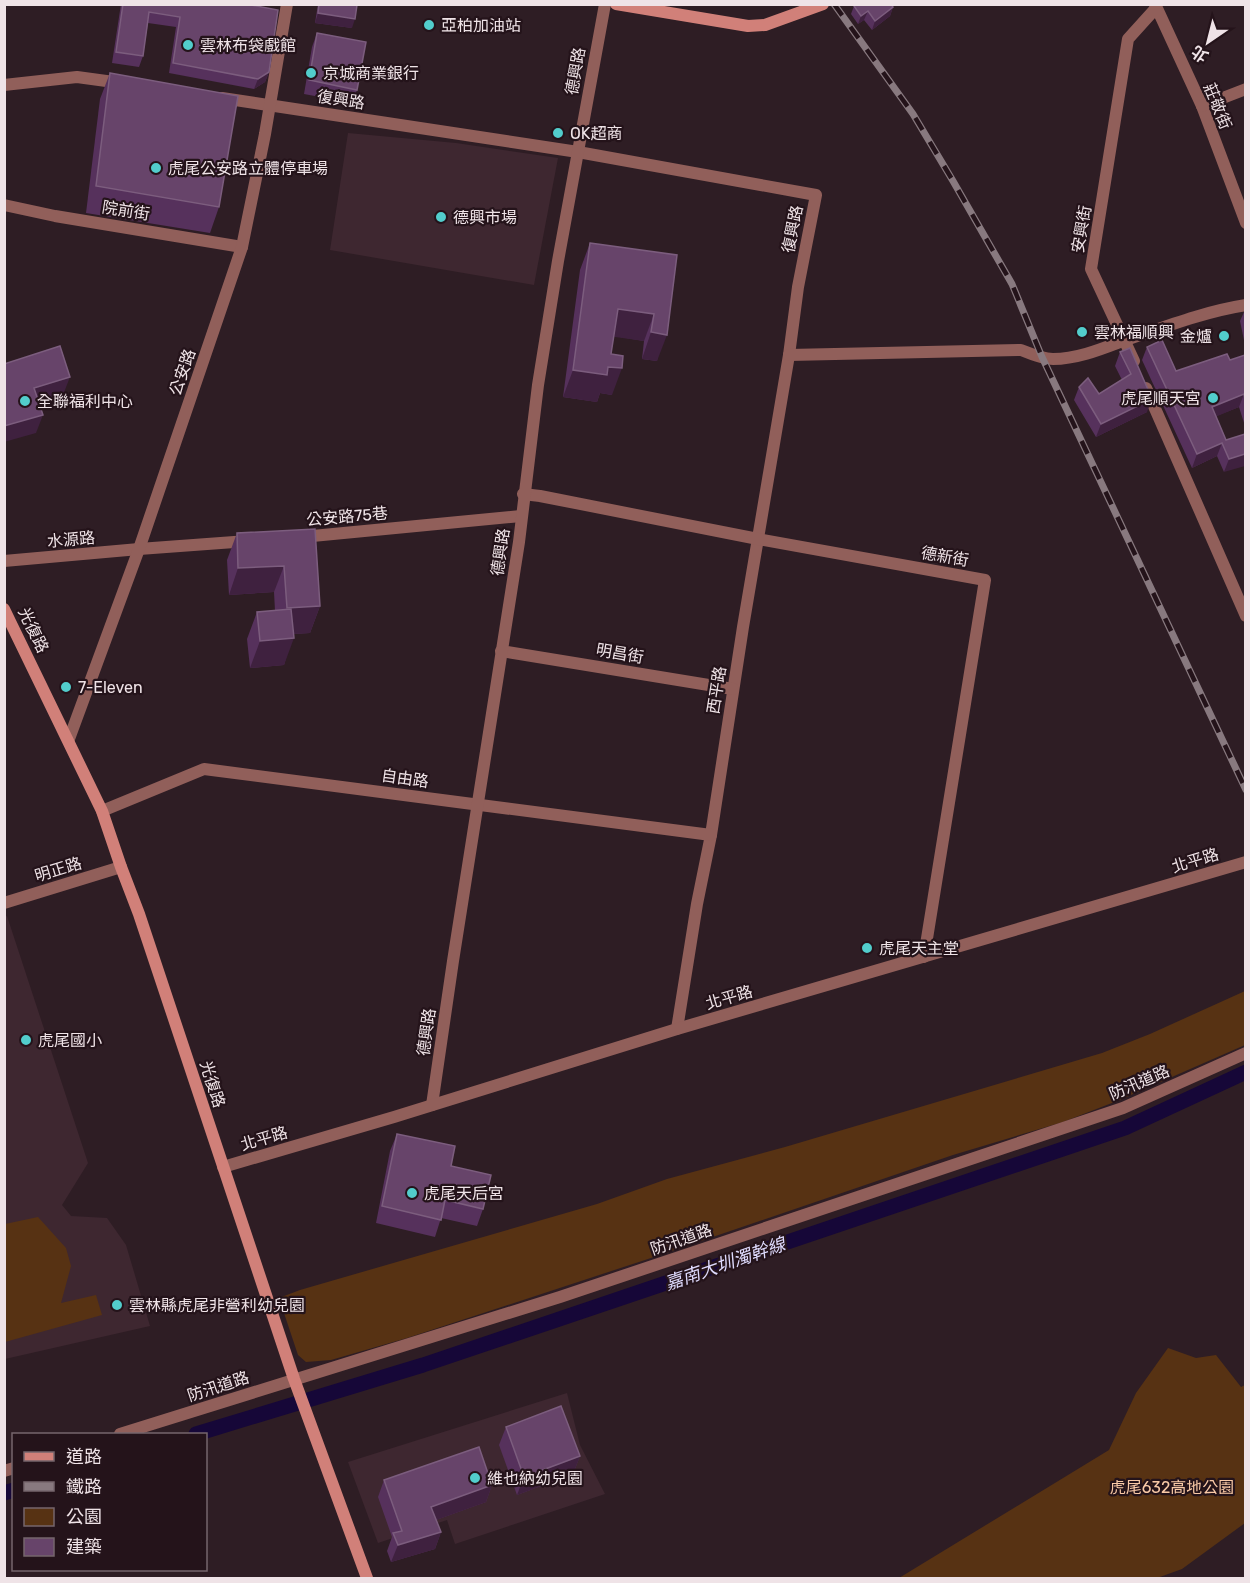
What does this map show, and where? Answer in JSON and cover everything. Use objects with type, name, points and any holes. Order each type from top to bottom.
[{"type":"street","name":"公安路","points":[[69,739],[139,549],[242,247],[287,4]]},
{"type":"street","name":"德興路","points":[[432,1105],[549,320],[605,4]]},
{"type":"street","points":[[616,4],[748,26],[765,25],[823,4]]},
{"type":"street","name":"莊敬街","points":[[1156,6],[1202,106],[1245,223]]},
{"type":"street","name":"安興街","points":[[1156,6],[1128,39],[1091,269],[1245,615]]},
{"type":"street","points":[[4,85],[77,77],[134,85]]},
{"type":"street","points":[[1202,106],[1245,89]]},
{"type":"street","name":"復興路","points":[[213,97],[578,152],[816,195],[798,288],[789,355]]},
{"type":"street","name":"院前街","points":[[4,205],[54,216],[242,247]]},
{"type":"street","points":[[789,355],[1022,350],[1051,360],[1081,356],[1218,309],[1245,305]]},
{"type":"street","name":"西平路","points":[[677,1029],[711,836],[733,689],[789,355]]},
{"type":"street","name":"德新街","points":[[523,494],[540,495],[985,580],[924,957]]},
{"type":"street","name":"公安路75巷","points":[[293,537],[521,516]]},
{"type":"street","points":[[139,549],[258,541]]},
{"type":"street","name":"水源路","points":[[4,561],[139,549]]},
{"type":"street","name":"光復路","points":[[4,609],[102,810],[296,1383],[367,1578]]},
{"type":"street","name":"明昌街","points":[[501,651],[733,689]]},
{"type":"street","name":"自由路","points":[[102,810],[204,769],[711,836]]},
{"type":"street","name":"北平路","points":[[223,1167],[677,1029],[1245,862]]},
{"type":"street","name":"明正路","points":[[4,903],[121,867]]},
{"type":"street","name":"防汛道路","points":[[123,1433],[296,1383],[350,1363],[560,1297],[1123,1108],[1245,1053]]},
{"type":"shaded area","name":"德興市場","points":[[348,133],[456,143],[558,158],[534,285],[330,250]]},
{"type":"shaded area","name":"虎尾國小","points":[[7,916],[88,1163],[62,1205],[71,1216],[107,1218],[126,1245],[150,1326],[5,1359],[4,917]]},
{"type":"shaded area","name":"維也納幼兒園","points":[[567,1393],[580,1445],[605,1494],[455,1544],[447,1520],[378,1543],[348,1462]]},
{"type":"green space","points":[[1245,991],[1245,1045],[1063,1122],[953,1155],[407,1338],[331,1360],[306,1362],[298,1355],[279,1298],[597,1204],[667,1179],[785,1147],[1102,1053]]},
{"type":"green space","points":[[38,1217],[66,1248],[71,1266],[61,1303],[96,1295],[102,1315],[5,1342],[5,1224]]},
{"type":"green space","name":"虎尾632高地公園","points":[[1168,1348],[1196,1358],[1216,1355],[1241,1387],[1245,1385],[1245,1523],[1182,1569],[1157,1578],[899,1578],[1109,1450],[1136,1393]]},
{"type":"building","points":[[123,4],[246,4],[278,10],[269,72],[258,79],[173,63],[180,17],[149,12],[143,56],[116,52]]},
{"type":"building","points":[[319,4],[357,5],[355,19],[318,13]]},
{"type":"building","points":[[857,4],[891,4],[893,7],[875,21],[868,11],[861,16],[854,6]]},
{"type":"building","points":[[317,33],[366,42],[357,90],[309,80]]},
{"type":"building","name":"虎尾公安路立體停車場","points":[[110,73],[238,96],[219,207],[96,186]]},
{"type":"building","points":[[590,243],[677,255],[667,335],[651,332],[654,314],[618,309],[611,354],[623,356],[622,368],[608,367],[607,375],[573,370]]},
{"type":"building","points":[[1162,340],[1176,371],[1227,354],[1230,360],[1245,355],[1245,398],[1244,394],[1212,407],[1226,440],[1245,434],[1245,454],[1229,459],[1222,443],[1197,454],[1147,347]]},
{"type":"building","points":[[60,346],[70,377],[34,388],[43,415],[4,426],[4,364]]},
{"type":"building","points":[[1130,348],[1152,399],[1101,424],[1079,387],[1088,378],[1099,394],[1131,374],[1120,352]]},
{"type":"building","points":[[315,529],[320,606],[287,608],[284,566],[238,568],[237,533]]},
{"type":"building","points":[[291,609],[294,638],[260,641],[257,612]]},
{"type":"building","points":[[397,1134],[455,1146],[451,1166],[491,1175],[483,1209],[445,1200],[441,1220],[382,1206]]},
{"type":"building","points":[[561,1406],[580,1456],[524,1477],[506,1427]]},
{"type":"building","points":[[479,1447],[492,1485],[431,1507],[441,1532],[398,1545],[393,1533],[402,1531],[384,1480]]},
{"type":"waterway","name":"嘉南大圳濁幹線","points":[[199,1433],[423,1365],[1125,1128],[1246,1072]]},
{"type":"waterway","name":"嘉南大圳濁幹線","points":[[4,1493],[12,1491]]},
{"type":"railway","points":[[834,4],[913,114],[1012,284],[1042,357],[1246,790]]},
{"type":"place","name":"亞柏加油站","points":[[429,25]]},
{"type":"place","name":"雲林布袋戲館","points":[[188,45]]},
{"type":"place","name":"京城商業銀行","points":[[311,73]]},
{"type":"place","name":"OK超商","points":[[558,133]]},
{"type":"place","name":"虎尾公安路立體停車場","points":[[156,168]]},
{"type":"place","name":"德興市場","points":[[441,217]]},
{"type":"place","name":"雲林福順興","points":[[1082,332]]},
{"type":"place","name":"金爐","points":[[1224,336]]},
{"type":"place","name":"虎尾順天宮","points":[[1213,398]]},
{"type":"place","name":"全聯福利中心","points":[[25,401]]},
{"type":"place","name":"7-Eleven","points":[[66,687]]},
{"type":"place","name":"虎尾天主堂","points":[[867,948]]},
{"type":"place","name":"虎尾國小","points":[[26,1040]]},
{"type":"place","name":"虎尾天后宮","points":[[412,1193]]},
{"type":"place","name":"雲林縣虎尾非營利幼兒園","points":[[117,1305]]},
{"type":"place","name":"維也納幼兒園","points":[[475,1478]]}]
